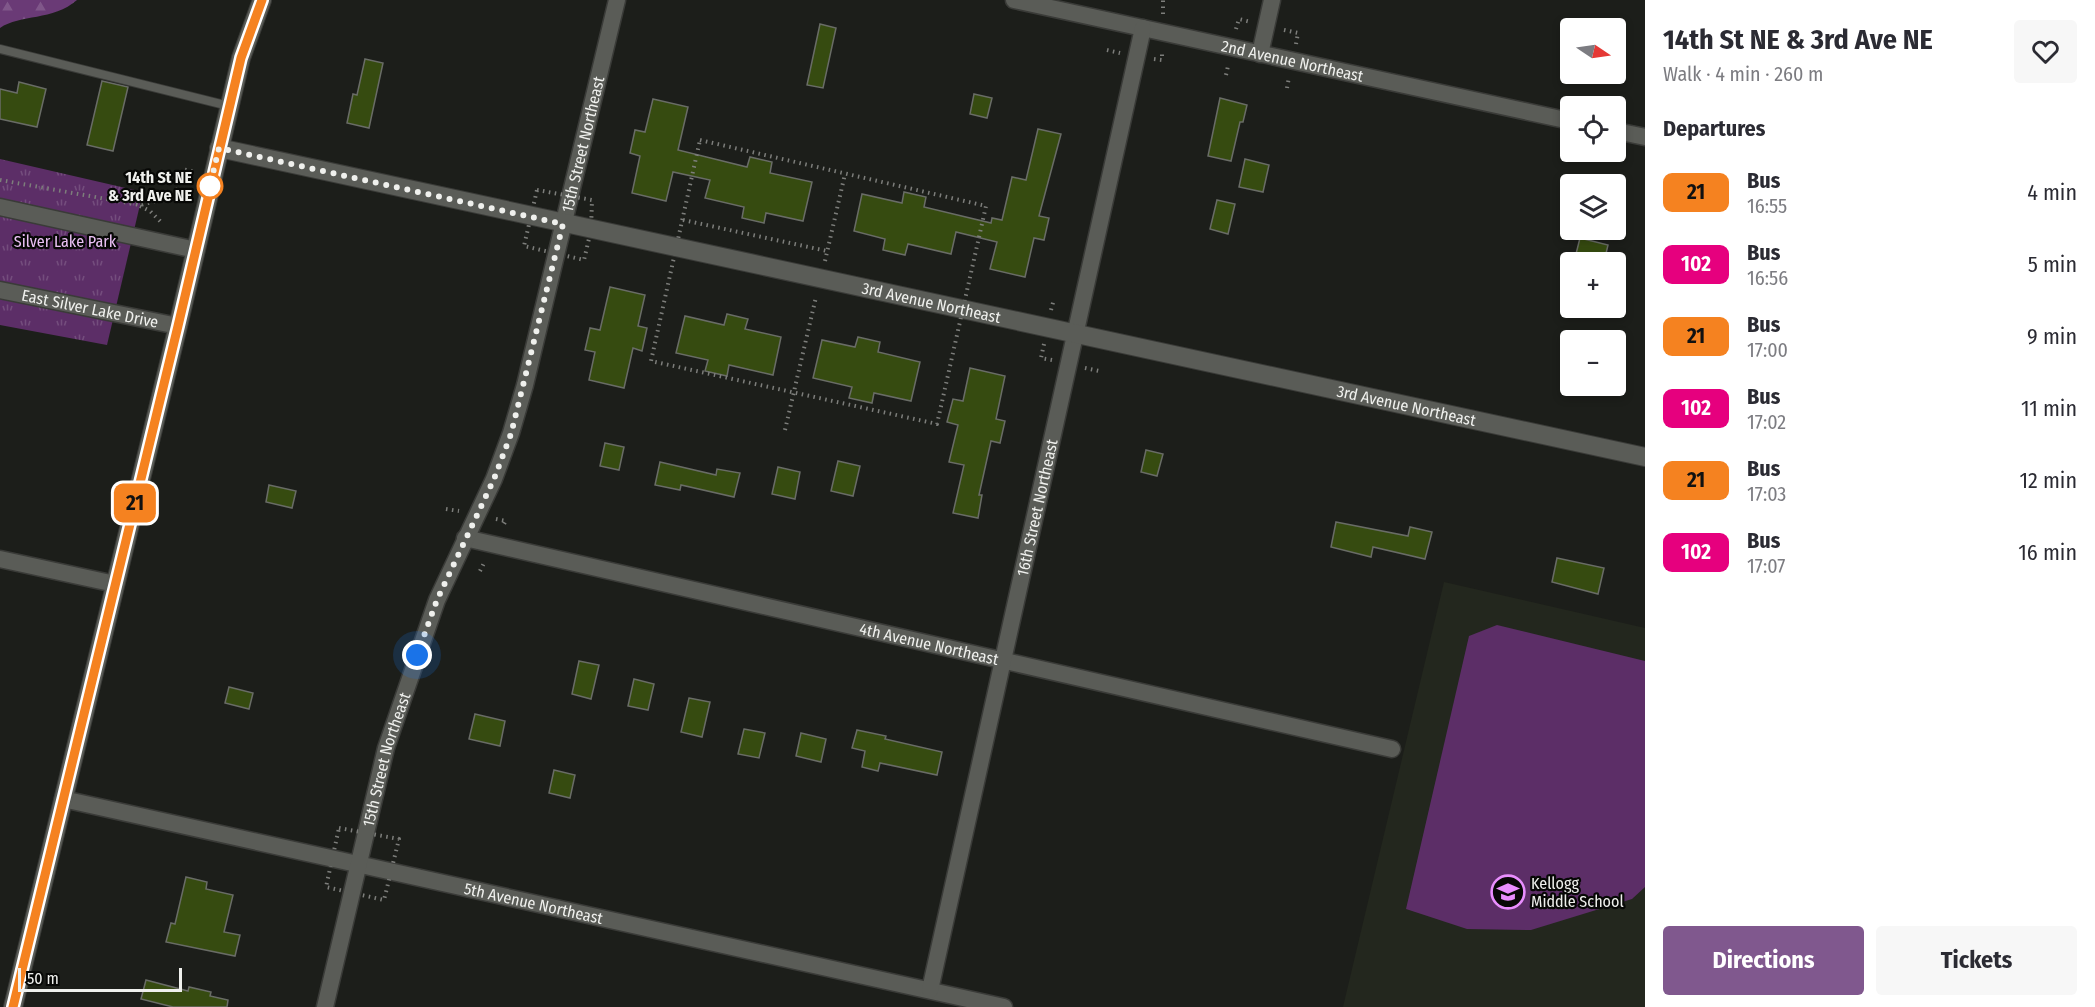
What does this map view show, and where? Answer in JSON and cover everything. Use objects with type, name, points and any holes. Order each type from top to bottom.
[{"type":"street","points":[[9,1003],[63,799],[229,106],[249,30],[262,0]]},
{"type":"street","name":"15th Street Northeast","points":[[326,1007],[398,708],[437,600],[511,434],[616,0]]},
{"type":"street","name":"2nd Avenue Northeast","points":[[1014,0],[1560,119]]},
{"type":"street","points":[[1260,54],[1272,0]]},
{"type":"street","name":"16th Street Northeast","points":[[930,990],[1143,28]]},
{"type":"street","points":[[1626,133],[1645,137]]},
{"type":"street","name":"3rd Avenue Northeast","points":[[219,148],[1645,457]]},
{"type":"street","points":[[0,207],[196,250]]},
{"type":"street","name":"East Silver Lake Drive","points":[[0,290],[178,326]]},
{"type":"street","name":"4th Avenue Northeast","points":[[465,538],[1392,749]]},
{"type":"street","points":[[0,559],[115,584]]},
{"type":"street","name":"5th Avenue Northeast","points":[[63,799],[1004,1007]]},
{"type":"lane","points":[[0,49],[229,106]]},
{"type":"path","points":[[845,174],[827,250],[683,220],[700,140],[986,206],[969,281]]},
{"type":"path","points":[[140,206],[176,196],[182,169]]},
{"type":"path","points":[[0,180],[140,206],[150,211],[163,224]]},
{"type":"path","points":[[670,278],[651,361],[794,393],[937,423],[956,339]]},
{"type":"path","points":[[785,430],[813,309]]},
{"type":"shaded area","name":"Kellogg Middle School","points":[[1444,582],[1645,628],[1645,1007],[1343,1007]]},
{"type":"green space","points":[[0,0],[77,0],[58,11],[17,21],[0,28]]},
{"type":"green space","name":"Silver Lake Park","points":[[0,159],[143,192],[107,345],[0,325]]},
{"type":"green space","points":[[1497,625],[1645,661],[1645,887],[1632,899],[1531,930],[1467,929],[1406,909],[1469,636]]},
{"type":"building","points":[[820,24],[836,28],[823,88],[807,85]]},
{"type":"building","points":[[365,59],[383,63],[369,128],[347,123],[353,94],[357,95]]},
{"type":"building","points":[[102,81],[128,87],[113,151],[87,145]]},
{"type":"building","points":[[19,82],[46,89],[37,127],[0,119],[0,89],[17,93]]},
{"type":"building","points":[[974,94],[992,98],[987,118],[970,114]]},
{"type":"building","points":[[1220,98],[1247,105],[1243,122],[1240,122],[1231,161],[1208,156]]},
{"type":"building","points":[[653,99],[688,107],[678,150],[747,167],[750,157],[772,162],[770,173],[812,182],[803,221],[766,213],[764,223],[742,218],[744,207],[705,198],[710,180],[673,172],[666,201],[632,193],[640,156],[630,153],[635,130],[645,132]]},
{"type":"building","points":[[1038,129],[1061,134],[1039,216],[1049,218],[1044,240],[1034,238],[1025,277],[990,269],[997,242],[956,232],[951,254],[908,244],[905,255],[883,250],[885,239],[854,231],[862,194],[902,203],[904,192],[926,197],[924,207],[991,223],[992,218],[1002,220],[1012,177],[1026,180]]},
{"type":"building","points":[[1245,159],[1269,165],[1263,192],[1239,187]]},
{"type":"building","points":[[1217,200],[1235,204],[1228,234],[1210,229]]},
{"type":"building","points":[[1580,240],[1608,245],[1606,252],[1576,252]]},
{"type":"building","points":[[610,287],[645,295],[638,326],[647,328],[642,351],[633,348],[624,388],[589,380],[595,352],[585,350],[590,328],[600,330]]},
{"type":"building","points":[[727,314],[748,319],[745,329],[781,337],[773,375],[729,365],[727,376],[705,371],[708,360],[676,353],[685,316],[724,325]]},
{"type":"building","points":[[858,337],[880,342],[878,352],[920,362],[911,401],[874,393],[872,403],[849,398],[852,387],[813,378],[822,340],[855,347]]},
{"type":"building","points":[[970,368],[1005,376],[996,419],[1005,421],[1000,443],[991,441],[979,495],[982,495],[978,518],[953,513],[964,465],[949,462],[958,425],[947,422],[953,399],[963,401]]},
{"type":"building","points":[[605,443],[624,447],[619,470],[600,466]]},
{"type":"building","points":[[1146,450],[1163,454],[1157,476],[1141,472]]},
{"type":"building","points":[[838,461],[860,466],[853,496],[831,491]]},
{"type":"building","points":[[660,462],[716,475],[717,469],[740,473],[734,497],[681,485],[680,490],[655,485]]},
{"type":"building","points":[[778,467],[800,472],[795,499],[772,494]]},
{"type":"building","points":[[269,485],[296,491],[292,508],[266,502]]},
{"type":"building","points":[[1336,522],[1408,536],[1410,527],[1432,532],[1425,559],[1373,547],[1371,557],[1331,547]]},
{"type":"building","points":[[1557,558],[1604,568],[1598,594],[1552,582]]},
{"type":"building","points":[[579,661],[599,665],[591,699],[572,694]]},
{"type":"building","points":[[634,679],[654,684],[648,710],[628,706]]},
{"type":"building","points":[[229,687],[253,693],[249,709],[225,703]]},
{"type":"building","points":[[689,698],[710,702],[702,737],[681,732]]},
{"type":"building","points":[[475,714],[505,721],[500,746],[469,739]]},
{"type":"building","points":[[744,729],[765,733],[759,758],[738,754]]},
{"type":"building","points":[[857,730],[942,752],[937,775],[880,763],[878,771],[862,767],[865,751],[852,748]]},
{"type":"building","points":[[801,733],[826,739],[821,762],[796,756]]},
{"type":"building","points":[[554,770],[575,775],[570,798],[549,793]]},
{"type":"building","points":[[186,877],[207,882],[206,889],[233,895],[224,932],[240,935],[235,956],[166,942],[171,923],[175,924]]},
{"type":"building","points":[[146,980],[188,991],[189,987],[211,992],[210,996],[228,1000],[227,1007],[173,1007],[141,999]]},
{"type":"bus line","name":"21","points":[[13,1007],[241,58],[249,30],[262,0]]},
{"type":"place","name":"14th St NE & 3rd Ave NE","points":[[210,186]]},
{"type":"place","name":"Kellogg Middle School","points":[[1508,892]]},
{"type":"route","points":[[210,186],[208,194],[219,148],[563,224],[525,385],[511,434],[494,479],[437,600],[417,655]]}]
